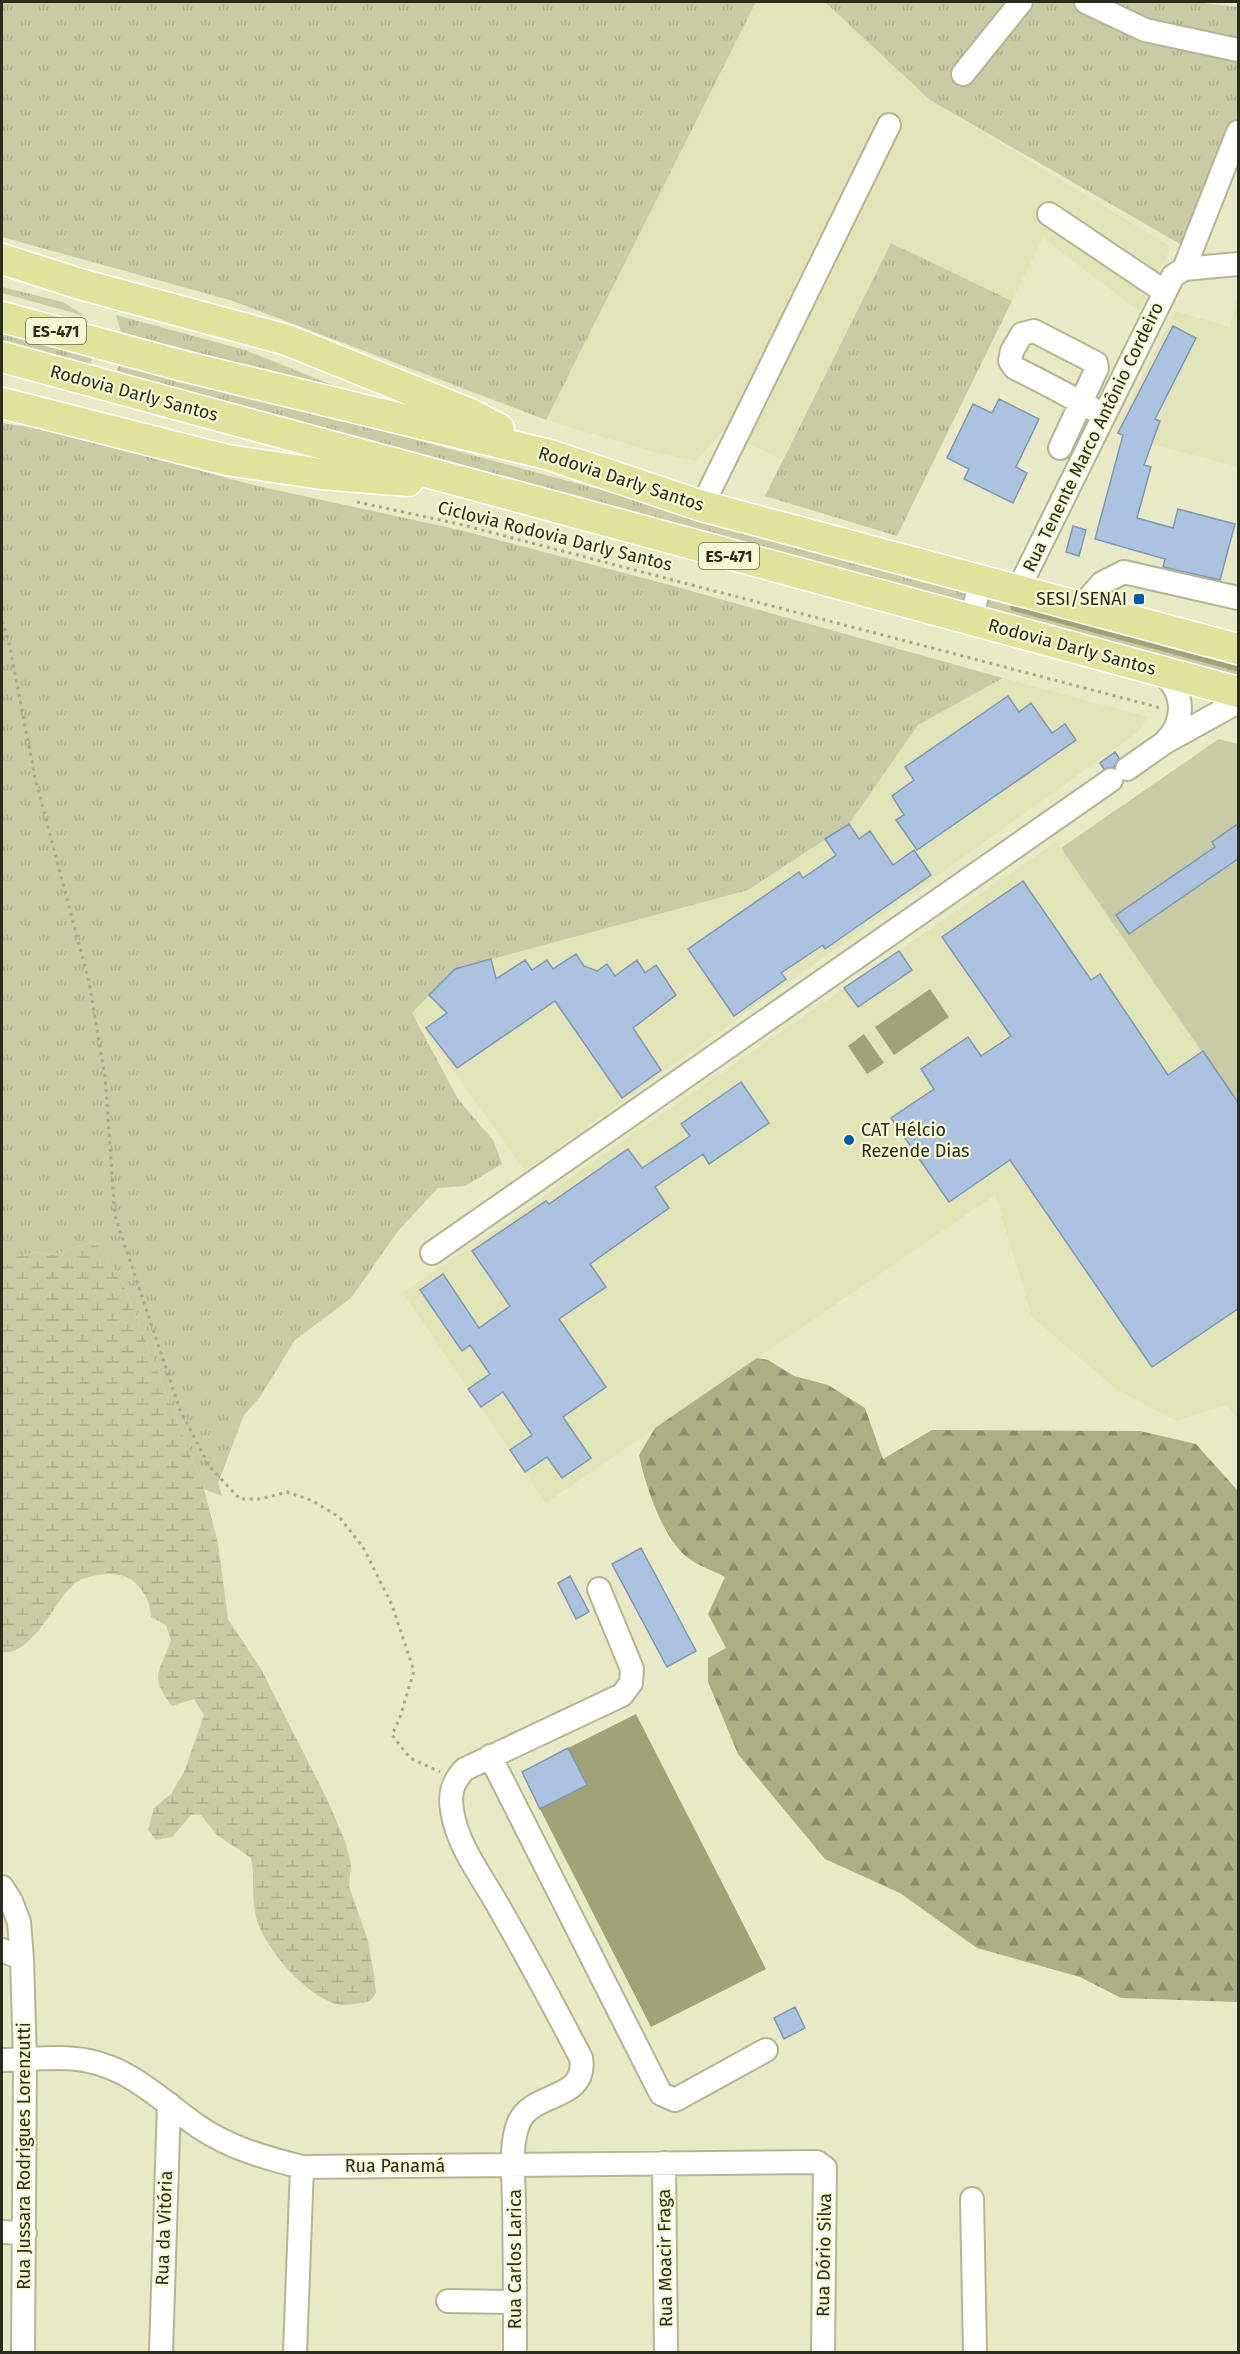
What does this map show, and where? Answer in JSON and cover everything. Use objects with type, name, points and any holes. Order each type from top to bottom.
[{"type":"main road","points":[[2,259],[80,284],[287,340],[470,414],[550,455]]},
{"type":"main road","name":"Rodovia Darly Santos","points":[[2,317],[183,366],[550,455],[702,506],[1239,649]]},
{"type":"main road","name":"Rodovia Darly Santos","points":[[2,357],[1239,692]]},
{"type":"main road","points":[[2,403],[175,448],[258,465],[342,476],[465,484]]},
{"type":"street","points":[[963,74],[1021,2]]},
{"type":"street","points":[[1086,2],[1145,30],[1239,50]]},
{"type":"street","points":[[702,506],[889,125]]},
{"type":"street","points":[[1185,269],[1239,132]]},
{"type":"street","points":[[1049,214],[1167,288],[1173,276],[1185,269],[1239,264]]},
{"type":"street","name":"Rua Tenente Marco Antônio Cordeiro","points":[[1018,590],[1167,288]]},
{"type":"street","points":[[1060,448],[1082,403],[1104,415]]},
{"type":"street","points":[[1081,607],[1102,583],[1124,572],[1239,598]]},
{"type":"street","points":[[971,619],[981,580]]},
{"type":"street","points":[[1156,670],[1175,688],[1180,712],[1177,727],[1164,743]]},
{"type":"street","points":[[432,1253],[1164,743],[1239,702]]},
{"type":"street","points":[[456,1779],[465,1769],[490,1756],[622,1695],[631,1683],[632,1669],[599,1589]]},
{"type":"street","points":[[490,1756],[661,2094],[668,2100],[675,2100],[766,2050]]},
{"type":"street","name":"Rua Carlos Larica","points":[[456,1779],[451,1794],[452,1811],[459,1836],[533,1968],[581,2058],[583,2067],[581,2076],[572,2088],[529,2110],[520,2121],[514,2166],[515,2352]]},
{"type":"street","name":"Rua Jussara Rodrigues Lorenzutti","points":[[2,1887],[20,1922],[12,1955],[25,2060],[23,2352]]},
{"type":"street","name":"Rua Panamá","points":[[2,2060],[89,2060],[123,2073],[145,2085],[219,2139],[260,2156],[302,2167],[817,2162]]},
{"type":"street","name":"Rua da Vitória","points":[[161,2352],[169,2104]]},
{"type":"street","name":"Rua Dório Silva","points":[[817,2162],[825,2168],[823,2352]]},
{"type":"street","name":"Rua Moacir Fraga","points":[[664,2163],[666,2352]]},
{"type":"street","points":[[295,2352],[302,2167]]},
{"type":"street","points":[[972,2199],[975,2352]]},
{"type":"street","points":[[2,2232],[25,2233]]},
{"type":"street","points":[[448,2301],[515,2302]]},
{"type":"path","name":"Ciclovia Rodovia Darly Santos","points":[[348,500],[463,525],[1180,712]]},
{"type":"path","points":[[2,621],[9,643],[36,782],[89,982],[105,1077],[115,1216],[180,1410],[209,1466],[240,1499],[260,1499],[287,1492],[313,1501],[339,1517],[363,1547],[392,1605],[414,1671],[392,1735],[410,1758],[456,1779]]},
{"type":"shaded area","points":[[756,2],[825,2],[930,100],[1171,247],[1139,311],[1043,238],[1012,301],[891,243],[782,460],[723,431],[696,461],[650,451],[546,420]]},
{"type":"shaded area","points":[[1238,294],[1238,467],[1114,434],[1175,311],[1230,327]]},
{"type":"shaded area","points":[[1003,678],[1148,717],[1138,732],[525,1171],[412,1013],[455,969],[748,890],[849,824],[918,725]]},
{"type":"shaded area","name":"CAT Hélcio Rezende Dias","points":[[1219,739],[1238,744],[1238,1419],[1226,1405],[1176,1421],[1116,1389],[1032,1317],[995,1195],[546,1503],[403,1293],[1056,842],[1061,848]]},
{"type":"shaded area","points":[[930,989],[949,1017],[894,1055],[875,1027]]},
{"type":"shaded area","points":[[864,1034],[884,1063],[867,1074],[848,1046]]},
{"type":"shaded area","points":[[636,1714],[766,1969],[651,2027],[540,1809],[587,1785],[568,1748]]},
{"type":"green space","points":[[2,2],[756,2],[546,420],[230,300],[2,237]]},
{"type":"green space","points":[[825,2],[1194,2],[1238,7],[1238,122],[1194,252],[930,100]]},
{"type":"green space","points":[[891,243],[1012,301],[897,536],[765,496]]},
{"type":"green space","points":[[2,287],[63,302],[85,316],[2,293]]},
{"type":"green space","points":[[116,315],[245,350],[367,399],[121,332]]},
{"type":"green space","points":[[2,328],[94,352],[88,371],[2,346]]},
{"type":"green space","points":[[120,360],[968,589],[965,604],[115,377]]},
{"type":"green space","points":[[2,423],[54,431],[253,485],[460,530],[670,585],[1003,678],[918,725],[849,824],[748,890],[455,969],[412,1013],[458,1099],[493,1140],[502,1164],[465,1186],[438,1188],[398,1231],[351,1298],[295,1340],[260,1397],[244,1415],[218,1483],[222,1496],[204,1489],[123,1284],[95,1241],[52,1255],[37,1252],[18,1256],[2,1271]]},
{"type":"green space","points":[[986,593],[1238,660],[1238,677],[987,609]]},
{"type":"green space","points":[[1219,739],[1238,744],[1238,1104],[1061,848]]},
{"type":"green space","points":[[95,1241],[123,1284],[204,1489],[218,1543],[228,1619],[261,1669],[327,1799],[345,1841],[351,1864],[349,1886],[368,1941],[374,1975],[376,1993],[370,2001],[343,2005],[330,2002],[303,1984],[290,1971],[260,1929],[254,1902],[251,1858],[217,1835],[201,1815],[191,1815],[172,1837],[156,1840],[148,1830],[154,1808],[171,1794],[184,1772],[204,1715],[194,1699],[172,1706],[160,1687],[158,1673],[171,1640],[166,1625],[151,1617],[146,1597],[133,1581],[124,1576],[110,1574],[80,1580],[66,1593],[41,1627],[23,1646],[13,1651],[2,1652],[2,1271],[17,1256],[37,1252],[52,1255]]},
{"type":"green space","points":[[757,1358],[768,1360],[794,1376],[828,1385],[865,1408],[883,1459],[932,1430],[1140,1431],[1196,1444],[1238,1491],[1238,2002],[1121,1998],[1080,1977],[977,1948],[900,1893],[825,1859],[738,1754],[708,1682],[708,1658],[726,1648],[708,1614],[725,1577],[691,1560],[672,1541],[651,1497],[639,1455],[655,1428]]},
{"type":"building","points":[[1173,326],[1196,338],[1155,419],[1160,421],[1144,465],[1151,467],[1137,518],[1173,528],[1178,509],[1235,524],[1220,580],[1163,567],[1165,559],[1095,539],[1123,435],[1118,433]]},
{"type":"building","points":[[999,399],[1039,419],[1016,467],[1027,473],[1013,503],[964,479],[969,469],[947,458],[973,404],[992,413]]},
{"type":"building","points":[[1073,526],[1086,530],[1079,556],[1066,552]]},
{"type":"building","points":[[1008,696],[1019,712],[1031,703],[1052,733],[1065,724],[1076,740],[917,850],[896,820],[904,815],[892,796],[914,780],[905,767]]},
{"type":"building","points":[[1115,752],[1119,758],[1114,767],[1104,769],[1100,763]]},
{"type":"building","points":[[1239,823],[1239,858],[1129,934],[1116,915],[1215,847],[1212,842]]},
{"type":"building","points":[[849,824],[859,839],[870,831],[893,865],[914,850],[931,875],[825,949],[823,945],[781,973],[786,979],[734,1016],[688,949],[799,872],[803,878],[836,855],[825,839]]},
{"type":"building","points":[[1023,881],[1091,980],[1100,974],[1168,1075],[1203,1051],[1239,1104],[1239,1308],[1152,1367],[1010,1160],[949,1202],[891,1118],[934,1089],[921,1069],[968,1037],[981,1056],[1011,1036],[942,937]]},
{"type":"building","points":[[899,951],[912,970],[858,1007],[844,988]]},
{"type":"building","points":[[576,954],[584,966],[597,971],[607,964],[615,976],[637,960],[645,973],[656,965],[676,995],[633,1028],[661,1070],[622,1098],[555,1001],[457,1068],[426,1028],[447,1013],[429,995],[455,969],[491,959],[496,979],[525,960],[532,970],[547,960],[553,969]]},
{"type":"building","points":[[741,1082],[769,1123],[709,1164],[703,1154],[655,1187],[669,1208],[590,1264],[606,1287],[559,1319],[606,1387],[563,1417],[591,1458],[562,1478],[547,1457],[525,1472],[510,1450],[532,1435],[503,1392],[481,1407],[468,1389],[490,1374],[470,1345],[462,1351],[420,1290],[443,1274],[479,1328],[510,1306],[472,1251],[546,1201],[549,1204],[628,1149],[642,1168],[690,1136],[681,1124]]},
{"type":"building","points":[[641,1548],[696,1651],[667,1667],[612,1564]]},
{"type":"building","points":[[570,1576],[589,1612],[576,1619],[558,1583]]},
{"type":"building","points":[[568,1748],[587,1785],[540,1809],[522,1772]]},
{"type":"building","points":[[795,2007],[805,2028],[784,2039],[774,2018]]},
{"type":"waterway","points":[[1013,608],[1238,669]]},
{"type":"place","name":"SESI/SENAI","points":[[1139,599]]},
{"type":"place","name":"CAT Hélcio Rezende Dias","points":[[849,1140]]}]
